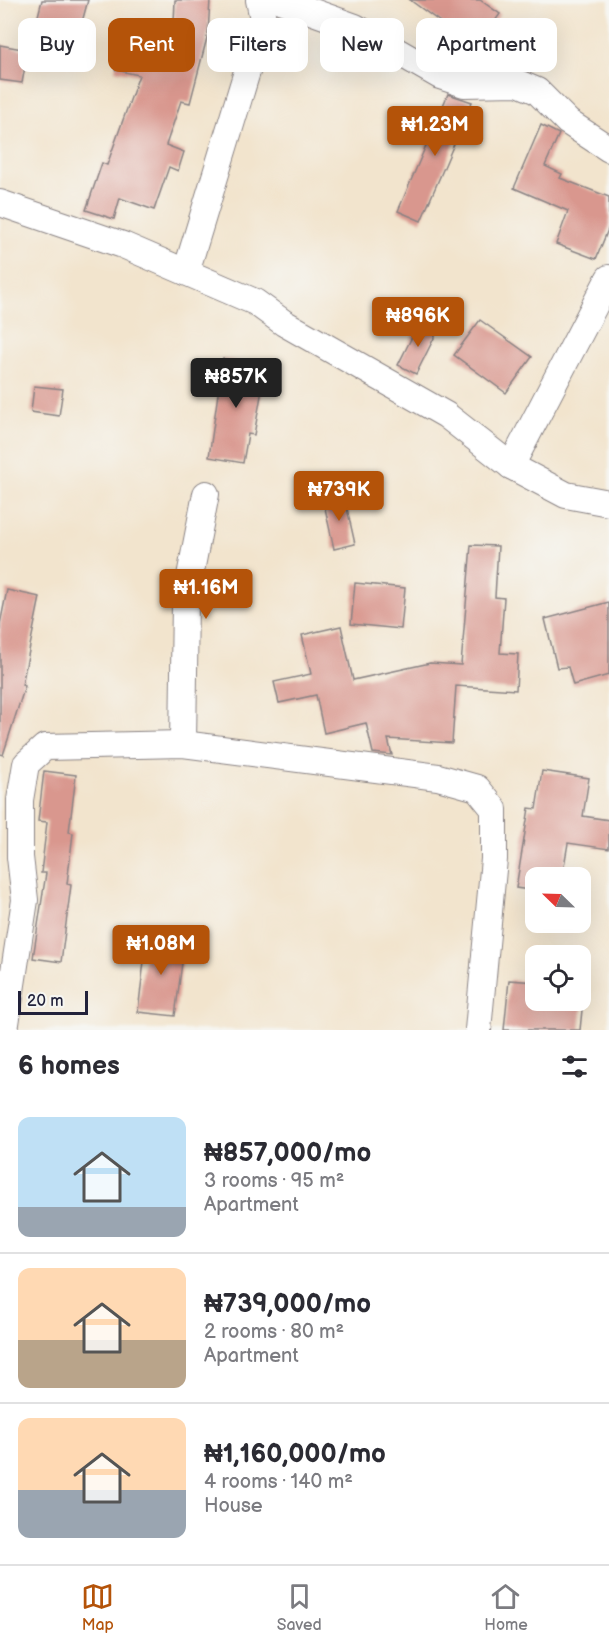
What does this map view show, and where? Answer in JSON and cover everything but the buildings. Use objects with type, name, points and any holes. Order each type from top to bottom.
[{"type":"street","points":[[186,272],[263,20],[260,0]]},
{"type":"street","points":[[280,0],[355,27],[440,76],[464,84],[518,83],[537,91],[568,122],[609,149]]},
{"type":"street","points":[[0,203],[123,245],[255,302],[284,323],[446,415],[511,466],[566,495],[609,503]]},
{"type":"street","points":[[511,466],[609,278]]},
{"type":"street","points":[[183,744],[185,602],[206,494]]},
{"type":"street","points":[[5,1030],[25,900],[10,854],[26,764],[45,747],[183,744],[438,777],[477,788],[494,809],[494,859],[478,1030]]}]
